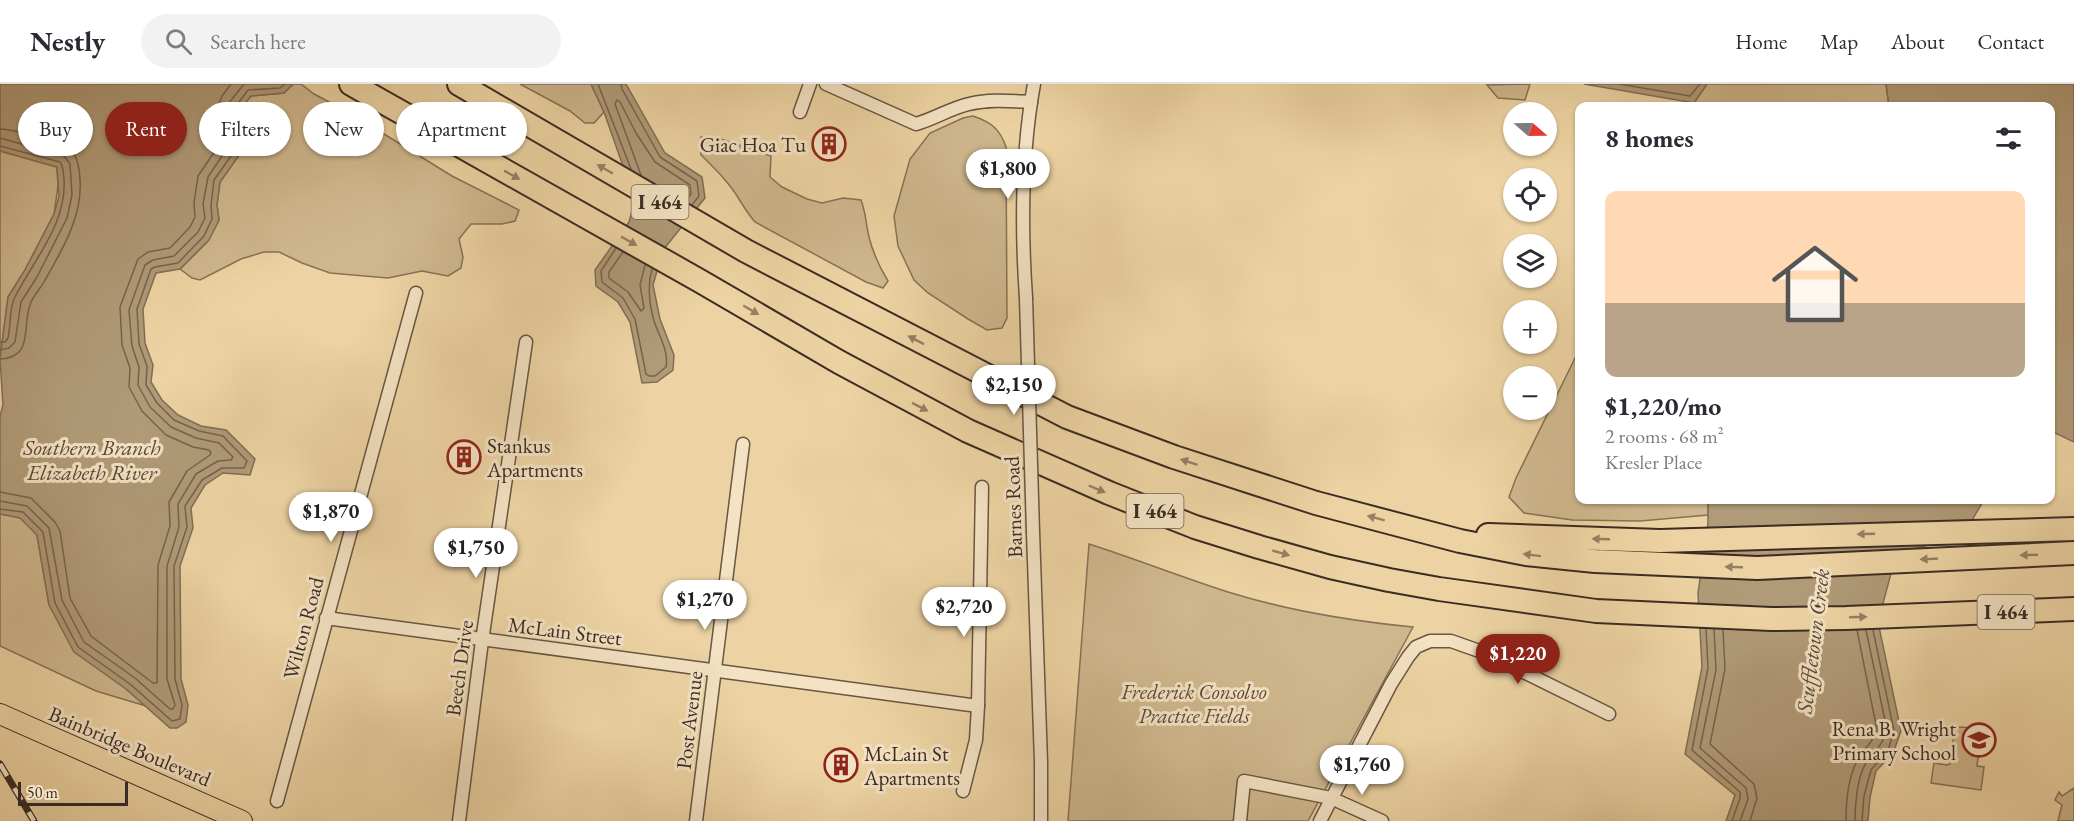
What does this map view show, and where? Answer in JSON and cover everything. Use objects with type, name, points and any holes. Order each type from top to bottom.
[{"type":"highway","name":"I 464","points":[[351,84],[839,362],[968,431],[1053,470],[1195,526],[1330,567],[1389,580],[1563,608],[1771,619],[2074,609]]},
{"type":"highway","name":"I 464","points":[[459,84],[746,251],[1067,417],[1174,458],[1294,496],[1460,541],[1526,554],[1595,561],[1757,568],[2072,553]]},
{"type":"highway","points":[[1433,534],[1660,541],[2071,528]]},
{"type":"main road","name":"Bainbridge Boulevard","points":[[0,714],[242,821]]},
{"type":"street","points":[[800,112],[810,84]]},
{"type":"street","points":[[826,84],[916,124],[968,104],[1000,100],[1031,102]]},
{"type":"street","name":"Barnes Road","points":[[1034,84],[1023,202],[1022,245],[1026,298],[1041,821]]},
{"type":"street","name":"Wilton Road","points":[[277,801],[416,293]]},
{"type":"street","name":"Beech Drive","points":[[459,821],[482,641],[526,342]]},
{"type":"street","name":"Post Avenue","points":[[696,821],[743,444]]},
{"type":"street","name":"Barnes Road","points":[[963,791],[976,740],[982,486]]},
{"type":"street","name":"McLain Street","points":[[326,618],[482,641],[716,669],[978,706]]},
{"type":"street","points":[[1320,821],[1391,684],[1416,647],[1424,644],[1440,640],[1485,653],[1609,714]]},
{"type":"street","points":[[1240,821],[1244,781],[1331,798],[1382,821]]},
{"type":"green space","points":[[293,84],[301,84],[329,102],[303,102],[303,156],[384,156],[384,134],[396,141],[396,156],[420,156],[452,176],[519,210],[515,221],[502,224],[471,224],[459,239],[463,257],[461,268],[448,276],[422,271],[388,278],[330,273],[279,252],[264,252],[241,259],[200,280],[192,278],[180,269],[206,243],[219,220],[217,205],[220,182],[238,156],[291,156],[291,102],[246,102],[251,96],[284,93]]},
{"type":"green space","points":[[520,84],[591,84],[604,112],[594,123],[585,123],[570,111]]},
{"type":"green space","points":[[1530,84],[1525,100],[1498,98],[1487,85]]},
{"type":"green space","points":[[1707,84],[1886,84],[1888,102],[1695,102]]},
{"type":"green space","points":[[973,116],[994,127],[1001,135],[1006,147],[1007,318],[1002,328],[987,330],[928,293],[914,280],[898,246],[894,216],[910,159],[930,133],[963,118]]},
{"type":"green space","points":[[701,137],[718,138],[771,156],[770,177],[782,187],[807,199],[822,203],[843,198],[861,200],[873,249],[888,281],[883,288],[866,282],[755,222],[731,187],[701,155]]},
{"type":"green space","points":[[0,151],[57,167],[58,186],[54,214],[8,297],[0,359]]},
{"type":"green space","points":[[1575,358],[1575,504],[1708,504],[1708,515],[1640,521],[1572,520],[1524,513],[1509,497],[1545,420],[1557,420],[1557,395]]},
{"type":"green space","points":[[0,514],[20,517],[37,535],[49,605],[126,689],[146,706],[96,691],[0,646]]},
{"type":"green space","name":"Frederick Consolvo Practice Fields","points":[[1089,544],[1228,592],[1274,605],[1367,622],[1413,627],[1308,821],[1068,821]]},
{"type":"green space","points":[[1955,727],[1982,728],[1977,766],[1984,767],[1981,790],[1931,783],[1934,763],[1950,764]]},
{"type":"green space","points":[[2074,788],[2074,821],[2058,821],[2062,805],[2055,800],[2059,792],[2062,796]]},
{"type":"water","name":"Southern Branch Elizabeth River","points":[[0,84],[293,84],[284,93],[251,96],[246,102],[199,102],[199,156],[238,156],[220,182],[217,205],[219,220],[209,240],[180,269],[156,273],[143,309],[145,343],[153,365],[151,382],[162,400],[178,415],[201,426],[226,430],[255,459],[250,475],[223,473],[205,485],[191,508],[193,528],[180,566],[181,679],[188,705],[186,722],[177,728],[170,728],[126,689],[74,652],[49,605],[37,535],[20,518],[0,514],[0,416],[3,405],[0,359],[8,297],[54,214],[59,196],[57,167],[0,151]]},
{"type":"water","points":[[591,84],[626,84],[665,153],[702,177],[705,198],[663,250],[653,285],[660,319],[674,355],[673,370],[657,382],[642,383],[630,322],[618,302],[596,286],[595,270],[629,222],[635,200],[604,112]]},
{"type":"water","points":[[1584,84],[1707,84],[1695,102]]},
{"type":"water","points":[[1886,84],[2074,84],[2074,442],[2055,433],[2055,102],[1888,102]]},
{"type":"water","name":"Scuffletown Creek","points":[[1708,504],[1982,504],[1963,535],[1907,551],[1893,566],[1878,622],[1901,731],[1893,753],[1876,771],[1870,797],[1868,821],[1726,821],[1735,795],[1685,754],[1702,667],[1698,593],[1708,523]]},
{"type":"railway","points":[[0,764],[34,821]]},
{"type":"place","name":"Giac Hoa Tu","points":[[829,144]]},
{"type":"place","name":"Stankus Apartments","points":[[464,457]]},
{"type":"place","name":"Rena B. Wright Primary School","points":[[1979,740]]},
{"type":"place","name":"McLain St Apartments","points":[[841,765]]}]
